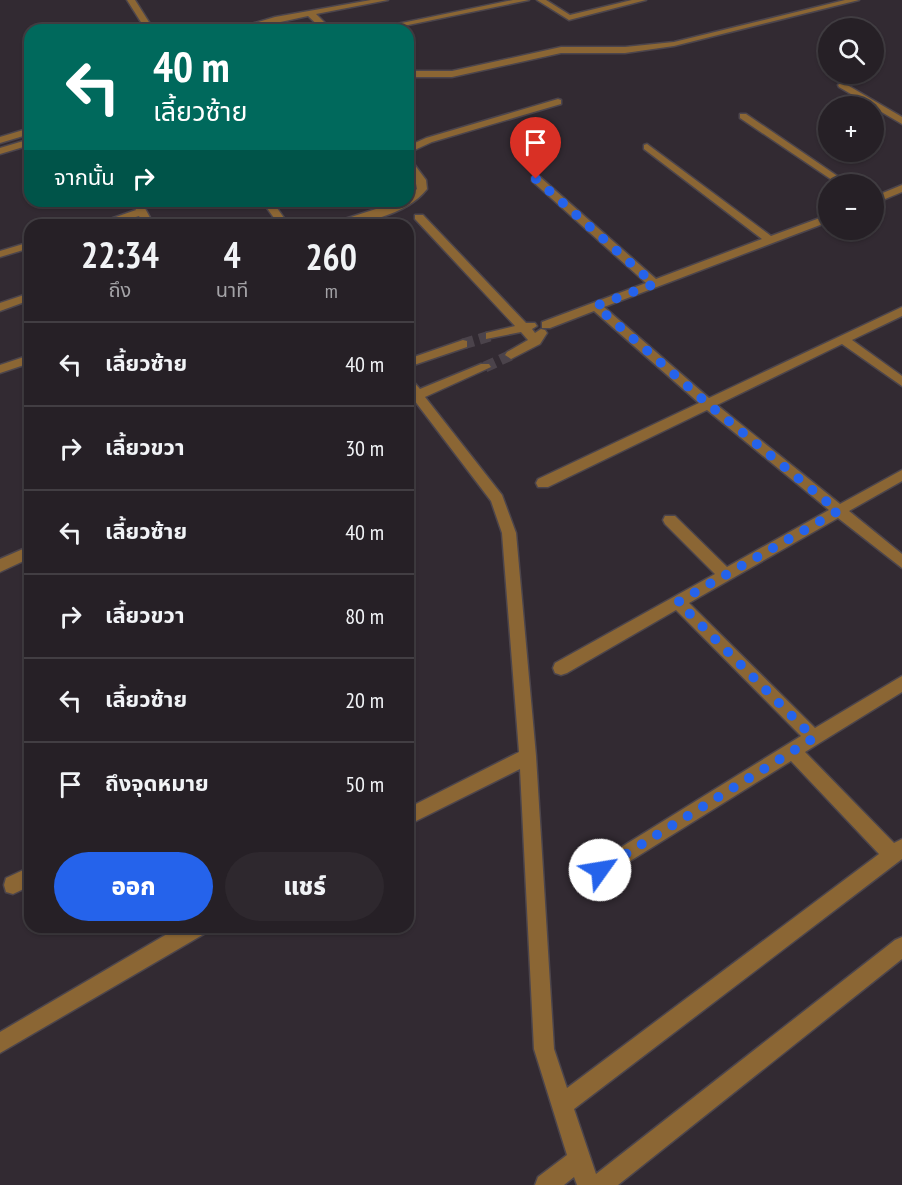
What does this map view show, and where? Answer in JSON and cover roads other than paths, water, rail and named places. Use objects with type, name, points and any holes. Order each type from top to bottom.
[{"type":"street","points":[[131,0],[146,24]]},
{"type":"street","points":[[261,24],[384,0]]},
{"type":"street","points":[[403,24],[525,0]]},
{"type":"street","points":[[541,0],[569,18],[642,0]]},
{"type":"street","points":[[804,0],[819,9]]},
{"type":"street","points":[[414,74],[452,74],[561,50],[625,50],[674,44],[855,0]]},
{"type":"street","points":[[310,13],[322,24]]},
{"type":"street","points":[[842,85],[902,121]]},
{"type":"street","points":[[414,147],[429,140],[558,102]]},
{"type":"street","points":[[743,116],[829,174]]},
{"type":"street","points":[[0,140],[24,133]]},
{"type":"street","points":[[0,151],[24,144]]},
{"type":"street","points":[[647,147],[770,240]]},
{"type":"street","points":[[414,170],[421,180],[422,189],[414,199]]},
{"type":"street","points":[[536,179],[654,284]]},
{"type":"street","points":[[884,196],[902,188]]},
{"type":"street","points":[[139,207],[146,219]]},
{"type":"street","points":[[353,219],[398,207]]},
{"type":"street","points":[[118,219],[142,212]]},
{"type":"street","points":[[418,217],[537,341]]},
{"type":"street","points":[[490,336],[523,327],[546,325],[818,222]]},
{"type":"street","points":[[0,254],[24,247]]},
{"type":"street","points":[[0,307],[24,298]]},
{"type":"street","points":[[596,306],[708,404],[902,562]]},
{"type":"street","points":[[543,483],[902,311]]},
{"type":"street","points":[[511,355],[537,341],[546,325]]},
{"type":"street","points":[[843,339],[902,382]]},
{"type":"street","points":[[414,361],[463,344]]},
{"type":"street","points":[[0,369],[24,360]]},
{"type":"street","points":[[414,389],[485,367]]},
{"type":"street","points":[[414,390],[497,499],[509,532],[528,756],[544,1049],[588,1185]]},
{"type":"street","points":[[561,668],[902,475]]},
{"type":"street","points":[[670,520],[726,575]]},
{"type":"street","points":[[0,566],[24,555]]},
{"type":"street","points":[[678,602],[814,738]]},
{"type":"street","points":[[600,870],[902,683]]},
{"type":"street","points":[[561,1106],[898,852],[792,751]]},
{"type":"street","points":[[414,814],[528,756]]},
{"type":"street","points":[[13,885],[24,879]]},
{"type":"street","points":[[0,1043],[187,933]]},
{"type":"street","points":[[600,1185],[902,947]]},
{"type":"street","points":[[546,1185],[579,1160]]},
{"type":"tunnel","points":[[463,344],[490,336]]},
{"type":"tunnel","points":[[485,367],[511,355]]}]
